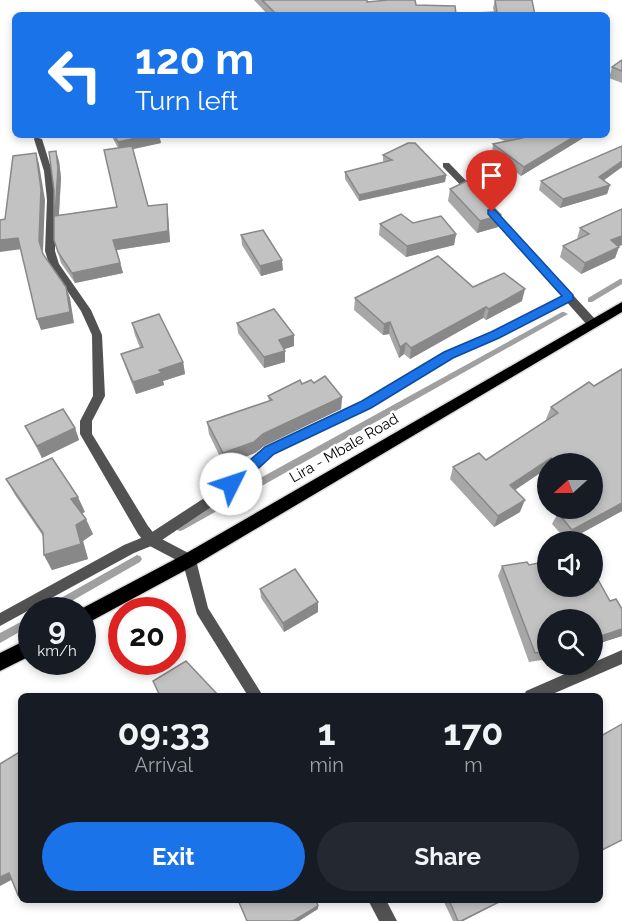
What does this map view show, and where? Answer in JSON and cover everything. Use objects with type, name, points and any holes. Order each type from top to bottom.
[{"type":"main road","name":"Lira - Mbale Road","points":[[96,610],[189,560],[622,306]]},
{"type":"main road","points":[[0,662],[18,652]]},
{"type":"street","points":[[38,139],[48,171],[51,200],[50,251],[54,264],[86,310],[98,335],[99,396],[86,421],[86,434],[143,530],[152,540],[189,560],[202,610],[254,693]]},
{"type":"street","points":[[446,165],[507,228],[592,323]]},
{"type":"street","points":[[0,620],[129,549],[152,540],[168,527],[216,497],[269,451],[367,404],[448,355],[495,335],[569,297]]},
{"type":"street","points":[[538,693],[622,657]]},
{"type":"street","points":[[379,903],[388,921]]},
{"type":"building","points":[[262,0],[367,0],[367,2],[415,0],[416,5],[455,6],[456,12],[274,12]]},
{"type":"building","points":[[495,0],[532,0],[534,12],[497,12]]},
{"type":"building","points":[[622,60],[622,71],[612,67]]},
{"type":"building","points":[[116,138],[136,138],[118,142]]},
{"type":"building","points":[[522,138],[572,138],[524,167],[493,144]]},
{"type":"building","points":[[408,143],[415,143],[446,175],[359,195],[345,172],[392,160],[383,155]]},
{"type":"building","points":[[132,146],[148,206],[167,204],[168,231],[113,240],[120,263],[72,273],[58,252],[54,240],[54,190],[49,152],[56,151],[58,168],[55,216],[117,207],[104,150]]},
{"type":"building","points":[[622,146],[622,161],[599,177],[610,185],[563,199],[541,181]]},
{"type":"building","points":[[36,153],[41,189],[39,241],[43,254],[66,287],[70,312],[37,319],[18,238],[0,240],[0,220],[5,219],[13,156]]},
{"type":"building","points":[[467,181],[501,215],[480,221],[450,189]]},
{"type":"building","points":[[622,209],[622,236],[611,240],[619,247],[585,263],[563,246],[589,234],[580,228]]},
{"type":"building","points":[[401,214],[413,223],[441,216],[456,234],[407,246],[380,224]]},
{"type":"building","points":[[263,230],[282,260],[260,266],[241,235]]},
{"type":"building","points":[[438,256],[473,287],[504,273],[525,289],[489,309],[486,307],[411,348],[406,343],[400,347],[390,322],[384,324],[355,298]]},
{"type":"building","points":[[274,309],[294,335],[279,340],[285,351],[264,357],[237,323]]},
{"type":"building","points":[[159,314],[183,362],[159,370],[162,373],[133,382],[121,354],[143,347],[132,323]]},
{"type":"building","points":[[622,369],[622,503],[603,513],[603,453],[537,453],[537,467],[510,485],[525,500],[498,516],[453,467],[479,453],[486,460],[558,413],[551,407],[589,382],[594,386]]},
{"type":"building","points":[[325,376],[342,397],[263,434],[254,442],[223,453],[207,422],[272,400],[268,396],[300,380],[302,384],[311,380],[314,383]]},
{"type":"building","points":[[63,409],[75,428],[37,446],[25,426]]},
{"type":"building","points":[[52,458],[78,497],[71,499],[86,519],[76,525],[81,544],[44,555],[43,533],[6,479]]},
{"type":"building","points":[[563,519],[592,519],[572,530]]},
{"type":"building","points":[[527,562],[529,565],[537,563],[537,597],[603,597],[603,588],[610,601],[616,599],[622,609],[622,629],[603,635],[603,609],[537,609],[537,653],[535,653],[502,566]]},
{"type":"building","points":[[295,569],[318,602],[283,623],[260,589]]},
{"type":"building","points":[[186,661],[216,693],[159,693],[153,681],[163,675],[186,675]]},
{"type":"building","points":[[622,724],[622,840],[603,850],[603,735]]},
{"type":"building","points":[[18,753],[18,895],[9,873],[0,877],[0,764]]},
{"type":"building","points":[[239,903],[317,903],[318,906],[293,921],[247,921]]},
{"type":"building","points":[[450,903],[497,903],[461,921],[458,921]]},
{"type":"waterway","points":[[590,300],[622,281]]},
{"type":"waterway","points":[[180,527],[564,314]]},
{"type":"waterway","points":[[71,597],[137,559]]},
{"type":"waterway","points":[[0,638],[18,628]]},
{"type":"route","points":[[231,484],[269,451],[367,404],[448,355],[495,335],[569,297],[492,212]]}]
